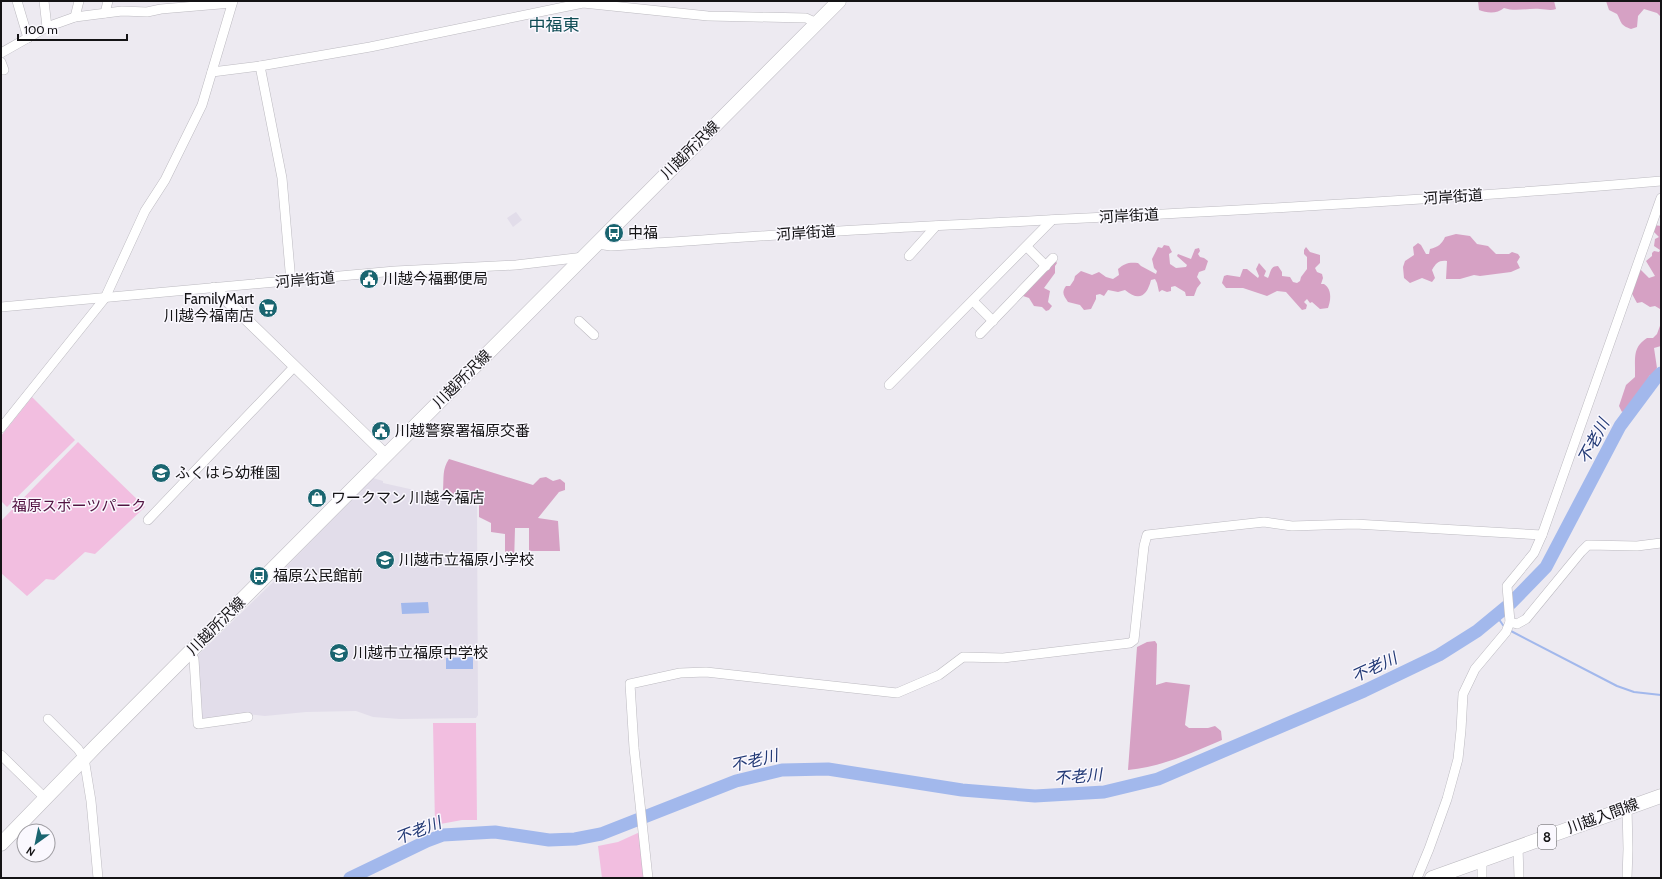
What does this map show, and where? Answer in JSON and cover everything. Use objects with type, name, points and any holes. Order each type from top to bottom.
[{"type":"main road","name":"川越所沢線","points":[[1,844],[84,758],[839,1]]},
{"type":"main road","name":"川越入間線","points":[[1432,878],[1661,796]]},
{"type":"street","points":[[17,1],[28,38]]},
{"type":"street","points":[[44,1],[47,27]]},
{"type":"street","points":[[75,17],[79,1]]},
{"type":"street","points":[[105,13],[108,1]]},
{"type":"street","points":[[1,53],[47,27],[75,17],[122,11],[147,12],[161,9],[233,2],[202,105],[181,151],[165,180],[145,211],[105,298],[1,428]]},
{"type":"street","points":[[212,72],[260,66],[370,47],[583,3],[708,16],[806,18],[817,23]]},
{"type":"street","points":[[1,62],[4,70],[1,70]]},
{"type":"street","points":[[260,66],[282,178],[291,282]]},
{"type":"street","name":"河岸街道","points":[[597,244],[604,246],[1472,196],[1661,181]]},
{"type":"street","points":[[1417,878],[1444,807],[1458,759],[1463,694],[1475,668],[1506,632],[1510,622],[1506,591],[1507,586],[1534,552],[1542,534],[1661,198]]},
{"type":"street","points":[[889,385],[1052,220]]},
{"type":"street","points":[[909,256],[936,226]]},
{"type":"street","points":[[1027,247],[1046,266]]},
{"type":"street","name":"河岸街道","points":[[1,307],[291,282],[395,271],[516,265],[584,257]]},
{"type":"street","points":[[980,334],[1053,258]]},
{"type":"street","points":[[214,288],[386,455]]},
{"type":"street","points":[[973,301],[993,321]]},
{"type":"street","points":[[579,321],[594,335]]},
{"type":"street","points":[[148,520],[294,367]]},
{"type":"street","points":[[648,878],[634,748],[630,684],[680,673],[706,672],[897,693],[940,675],[963,657],[1003,658],[1130,643],[1134,640],[1144,546],[1147,535],[1264,522],[1292,526],[1355,524],[1542,534]]},
{"type":"street","points":[[1510,622],[1517,624],[1526,619],[1588,545],[1637,546],[1661,543]]},
{"type":"street","points":[[190,653],[194,659],[198,724],[248,717]]},
{"type":"street","points":[[48,719],[78,749],[84,758],[91,801],[98,878]]},
{"type":"street","points":[[1,755],[45,798]]},
{"type":"street","points":[[1627,807],[1627,878]]},
{"type":"street","points":[[1518,847],[1519,878]]},
{"type":"street","points":[[1482,860],[1482,878]]},
{"type":"shaded area","points":[[1478,1],[1554,1],[1556,9],[1517,10],[1504,8],[1495,12],[1489,12],[1479,10]]},
{"type":"shaded area","points":[[1606,1],[1661,1],[1661,17],[1657,13],[1644,9],[1638,16],[1637,27],[1631,29],[1627,28],[1623,25],[1617,14],[1609,10]]},
{"type":"shaded area","points":[[516,212],[522,220],[513,227],[507,218]]},
{"type":"shaded area","points":[[1654,225],[1661,226],[1661,316],[1660,309],[1655,306],[1650,307],[1642,302],[1637,303],[1631,292],[1640,269],[1649,278],[1655,276],[1646,261],[1652,256],[1654,251],[1659,252],[1660,250],[1654,246],[1655,239],[1659,237],[1653,231]]},
{"type":"shaded area","points":[[1456,234],[1470,236],[1477,244],[1488,246],[1496,254],[1509,254],[1512,252],[1518,254],[1520,257],[1517,262],[1520,268],[1511,272],[1480,276],[1474,275],[1460,279],[1446,279],[1447,261],[1442,261],[1436,264],[1432,270],[1435,278],[1432,282],[1422,278],[1410,283],[1404,278],[1403,267],[1405,261],[1414,255],[1413,247],[1418,243],[1421,245],[1426,254],[1429,254],[1430,249],[1443,242],[1445,237]]},
{"type":"shaded area","points":[[1164,245],[1169,246],[1172,252],[1169,254],[1170,264],[1176,268],[1186,267],[1187,265],[1177,256],[1178,254],[1191,259],[1195,249],[1199,248],[1200,251],[1198,254],[1200,257],[1208,261],[1205,270],[1199,272],[1197,277],[1201,283],[1194,296],[1186,296],[1185,292],[1175,286],[1171,287],[1171,291],[1167,292],[1162,290],[1159,292],[1155,279],[1151,280],[1147,290],[1142,296],[1134,296],[1125,290],[1118,292],[1108,290],[1104,296],[1100,294],[1096,295],[1096,299],[1091,309],[1084,310],[1080,305],[1068,302],[1064,296],[1063,293],[1066,286],[1070,286],[1075,276],[1081,271],[1092,275],[1099,272],[1106,277],[1113,279],[1119,275],[1118,269],[1120,267],[1127,263],[1138,263],[1156,274],[1157,271],[1154,268],[1152,259],[1158,247],[1162,248]]},
{"type":"shaded area","points":[[1306,247],[1310,252],[1320,255],[1320,263],[1315,268],[1317,272],[1322,274],[1323,278],[1321,284],[1327,286],[1330,292],[1330,302],[1328,308],[1320,309],[1312,302],[1310,303],[1307,299],[1304,302],[1307,305],[1306,309],[1302,310],[1286,292],[1277,291],[1267,296],[1243,288],[1226,288],[1222,283],[1224,276],[1227,275],[1240,277],[1243,269],[1247,269],[1258,278],[1259,276],[1256,269],[1259,263],[1266,271],[1264,276],[1268,278],[1272,268],[1278,266],[1282,272],[1282,276],[1290,277],[1293,282],[1297,283],[1300,281],[1307,269],[1307,257],[1304,254]]},
{"type":"shaded area","points":[[1054,259],[1057,263],[1055,266],[1055,273],[1044,288],[1050,291],[1048,302],[1052,306],[1046,311],[1042,307],[1034,306],[1029,298],[1023,296],[1021,293]]},
{"type":"shaded area","points":[[1661,323],[1661,346],[1654,348],[1657,368],[1653,374],[1649,376],[1648,382],[1651,390],[1649,393],[1640,395],[1637,399],[1639,404],[1634,409],[1630,408],[1622,412],[1619,406],[1626,385],[1635,377],[1636,351],[1642,342],[1647,338],[1653,338],[1657,334]]},
{"type":"shaded area","points":[[449,459],[533,485],[540,478],[546,477],[553,481],[560,479],[565,483],[565,490],[559,492],[538,518],[558,521],[560,551],[529,551],[529,528],[515,528],[514,564],[505,564],[505,534],[491,532],[491,523],[479,517],[479,502],[454,497],[443,490],[444,470]]},
{"type":"shaded area","points":[[373,478],[383,481],[383,483],[477,504],[478,715],[476,718],[400,719],[373,717],[356,711],[306,712],[265,716],[248,714],[203,721],[200,718],[197,656],[277,579],[276,577]]},
{"type":"shaded area","points":[[1155,641],[1157,644],[1156,685],[1166,682],[1190,685],[1185,725],[1189,728],[1208,728],[1215,726],[1221,731],[1222,740],[1164,763],[1128,770],[1137,647],[1147,642]]},
{"type":"green space","points":[[32,397],[75,440],[7,507],[1,501],[1,436]]},
{"type":"green space","name":"福原スポーツパーク","points":[[78,442],[145,507],[95,554],[85,552],[54,580],[46,579],[27,596],[1,573],[1,521]]},
{"type":"green space","points":[[433,723],[476,723],[477,820],[462,820],[435,825]]},
{"type":"green space","points":[[640,832],[645,878],[602,878],[598,846],[618,842]]},
{"type":"water","points":[[428,602],[429,613],[402,614],[401,603]]},
{"type":"water","points":[[473,657],[473,669],[446,669],[446,658]]},
{"type":"waterway","name":"不老川","points":[[350,878],[427,841],[443,835],[495,832],[549,840],[575,839],[601,834],[736,781],[782,770],[828,769],[962,790],[1035,796],[1104,792],[1158,779],[1364,691],[1439,655],[1477,631],[1511,603],[1546,567],[1620,426],[1661,373]]},
{"type":"waterway","points":[[1496,615],[1505,628]]},
{"type":"waterway","points":[[1509,630],[1617,686],[1634,692],[1661,695]]},
{"type":"place","name":"中福","points":[[614,233]]},
{"type":"place","name":"川越今福郵便局","points":[[369,279]]},
{"type":"place","name":"FamilyMart 川越今福南店","points":[[268,308]]},
{"type":"place","name":"川越警察署福原交番","points":[[381,431]]},
{"type":"place","name":"ふくはら幼稚園","points":[[161,473]]},
{"type":"place","name":"ワークマン 川越今福店","points":[[317,498]]},
{"type":"place","name":"川越市立福原小学校","points":[[385,560]]},
{"type":"place","name":"福原公民館前","points":[[259,576]]},
{"type":"place","name":"川越市立福原中学校","points":[[339,653]]},
{"type":"district","name":"中福東","points":[[554,25]]}]
